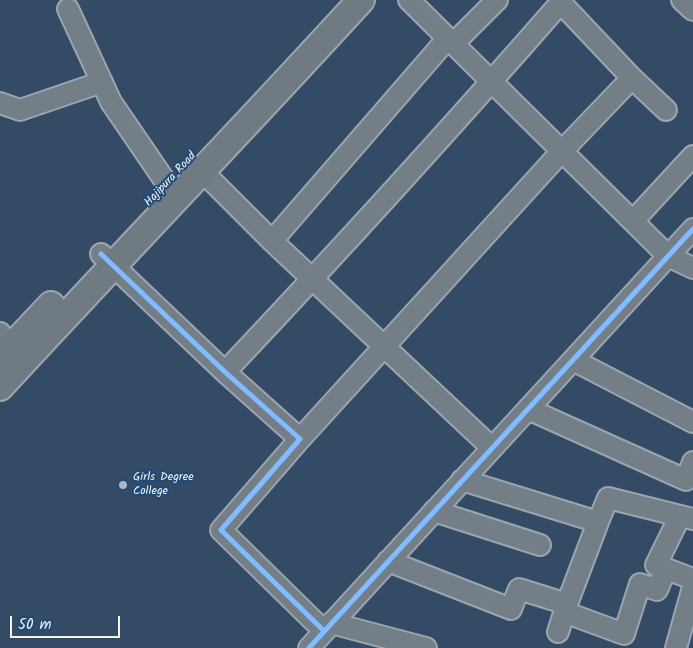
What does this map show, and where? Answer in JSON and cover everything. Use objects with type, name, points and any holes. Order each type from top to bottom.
[{"type":"main road","name":"Hajipura Road","points":[[4,346],[107,259],[167,184],[340,0]]},
{"type":"main road","points":[[0,387],[107,259],[202,171],[361,0]]},
{"type":"street","points":[[409,0],[668,256],[693,268]]},
{"type":"street","points":[[272,241],[451,41],[496,0]]},
{"type":"street","points":[[682,0],[693,10]]},
{"type":"street","points":[[226,372],[492,82],[562,1],[632,78],[666,110]]},
{"type":"street","points":[[68,9],[111,102],[167,184]]},
{"type":"street","points":[[426,648],[328,627],[221,530],[384,346],[562,151],[632,78]]},
{"type":"street","points":[[0,103],[20,110],[102,82]]},
{"type":"street","points":[[632,221],[693,156]]},
{"type":"street","points":[[202,171],[272,241],[492,448]]},
{"type":"street","points":[[309,648],[693,229]]},
{"type":"street","points":[[107,259],[300,439]]},
{"type":"street","points":[[573,360],[693,422]]},
{"type":"street","points":[[528,409],[686,480],[693,462]]},
{"type":"street","points":[[462,480],[598,522]]},
{"type":"street","points":[[558,632],[608,498],[687,518],[656,565],[693,579]]},
{"type":"street","points":[[434,511],[540,545]]},
{"type":"street","points":[[388,561],[511,609],[519,588],[624,634],[640,584],[657,590],[666,569]]},
{"type":"street","points":[[676,648],[693,587]]},
{"type":"cycle path","points":[[309,648],[693,229]]},
{"type":"cycle path","points":[[101,254],[225,372],[300,439],[221,530],[324,631]]},
{"type":"place","name":"Girls Degree College","points":[[123,485]]}]
